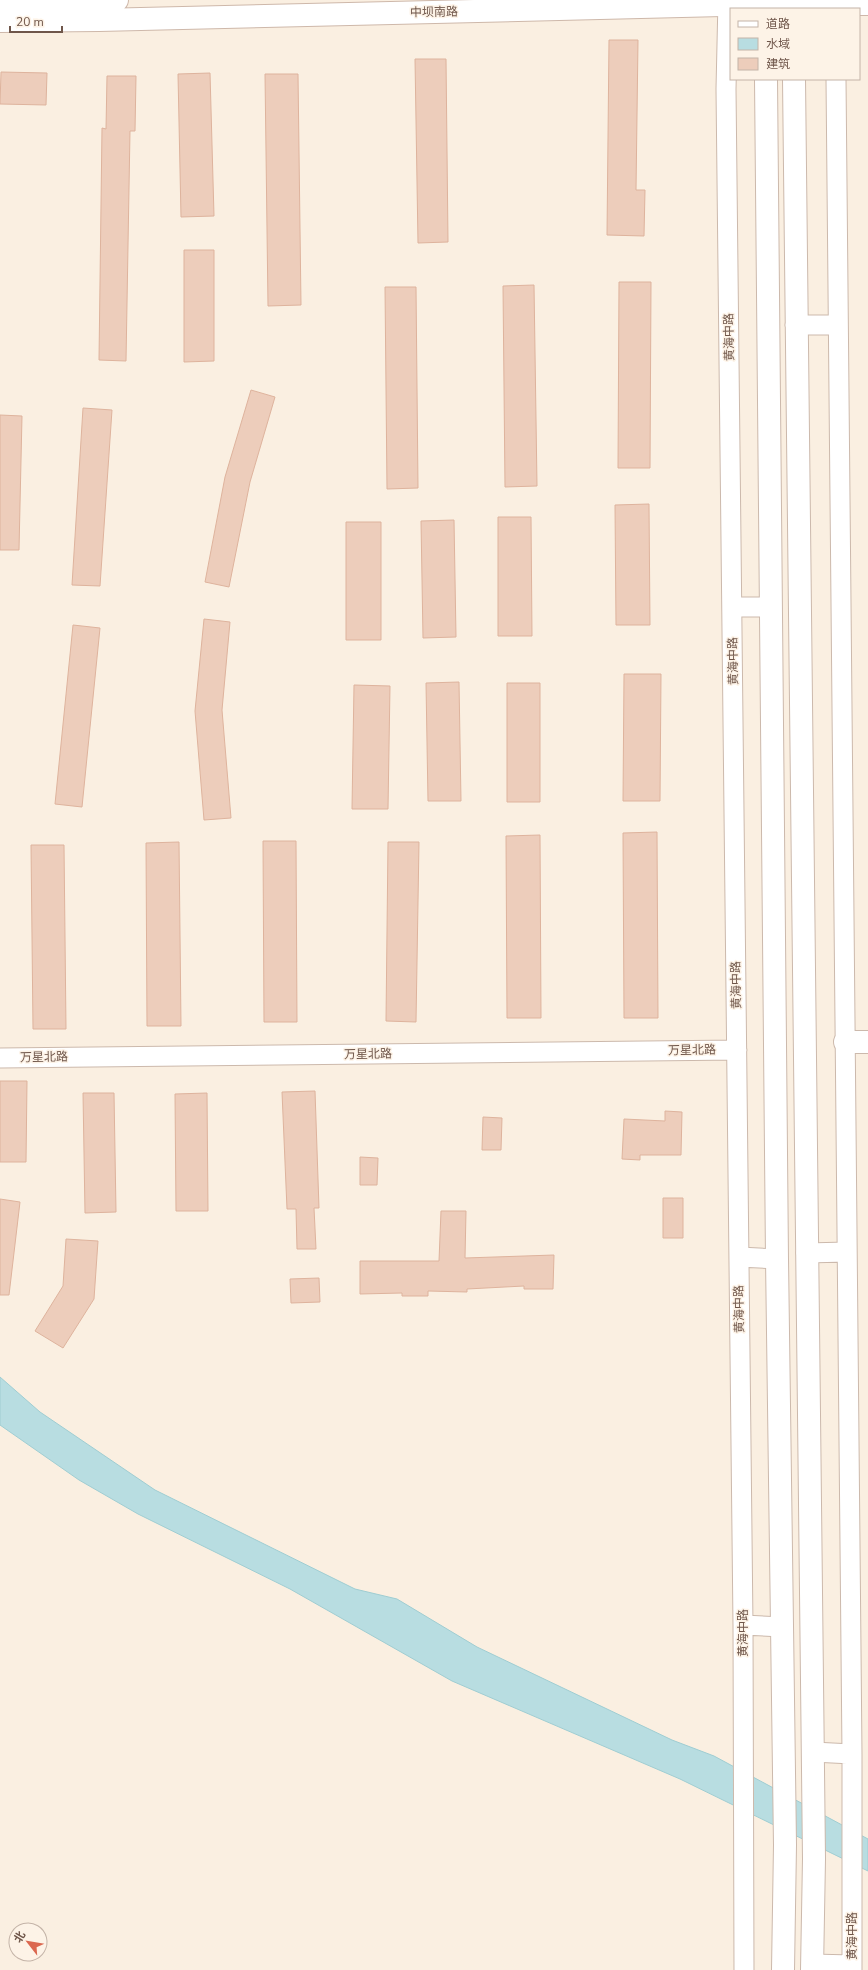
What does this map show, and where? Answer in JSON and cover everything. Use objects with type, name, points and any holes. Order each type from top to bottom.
[{"type":"street","points":[[0,1],[117,0]]},
{"type":"street","name":"中坝南路","points":[[0,21],[728,3],[793,5],[868,4]]},
{"type":"street","name":"黄海中路","points":[[728,3],[726,89],[743,1625],[742,1826],[744,1970]]},
{"type":"street","points":[[766,80],[777,1259],[785,1845],[783,1970]]},
{"type":"street","points":[[794,80],[806,1253],[813,1752],[814,1859],[812,1967],[852,1968]]},
{"type":"street","name":"黄海中路","points":[[836,80],[852,1754],[852,1968]]},
{"type":"street","points":[[796,325],[838,325]]},
{"type":"street","points":[[732,607],[770,607]]},
{"type":"street","points":[[844,1042],[868,1042]]},
{"type":"street","name":"万星北路","points":[[0,1058],[737,1050]]},
{"type":"street","points":[[806,1253],[847,1252]]},
{"type":"street","points":[[739,1257],[777,1259]]},
{"type":"street","points":[[743,1625],[782,1627]]},
{"type":"street","points":[[813,1752],[852,1754]]},
{"type":"water","points":[[0,1377],[40,1412],[155,1490],[355,1589],[397,1599],[477,1647],[672,1740],[714,1756],[868,1839],[868,1871],[680,1779],[452,1681],[290,1589],[138,1514],[79,1480],[0,1425]]},
{"type":"building","points":[[609,40],[638,40],[636,190],[645,190],[644,236],[607,235]]},
{"type":"building","points":[[415,59],[446,59],[448,242],[418,243]]},
{"type":"building","points":[[1,72],[47,73],[46,105],[0,104]]},
{"type":"building","points":[[210,73],[214,216],[181,217],[178,74]]},
{"type":"building","points":[[265,74],[298,74],[301,305],[268,306]]},
{"type":"building","points":[[107,76],[136,76],[135,131],[130,131],[126,361],[99,360],[102,128],[106,129]]},
{"type":"building","points":[[184,250],[214,250],[214,361],[184,362]]},
{"type":"building","points":[[619,282],[651,282],[650,468],[618,468]]},
{"type":"building","points":[[534,285],[537,486],[505,487],[503,286]]},
{"type":"building","points":[[385,287],[416,287],[418,488],[387,489]]},
{"type":"building","points":[[251,390],[275,397],[250,482],[229,587],[205,582],[225,477]]},
{"type":"building","points":[[83,408],[112,410],[100,586],[72,585]]},
{"type":"building","points":[[0,415],[22,416],[19,550],[0,550]]},
{"type":"building","points":[[649,504],[650,625],[616,625],[615,505]]},
{"type":"building","points":[[498,517],[531,517],[532,636],[498,636]]},
{"type":"building","points":[[454,520],[456,637],[423,638],[421,521]]},
{"type":"building","points":[[346,522],[381,522],[381,640],[346,640]]},
{"type":"building","points":[[204,619],[230,622],[222,710],[231,818],[204,820],[195,711]]},
{"type":"building","points":[[73,625],[100,628],[82,807],[55,804]]},
{"type":"building","points":[[624,674],[661,674],[660,801],[623,801]]},
{"type":"building","points":[[459,682],[461,801],[428,801],[426,683]]},
{"type":"building","points":[[507,683],[540,683],[540,802],[507,802]]},
{"type":"building","points":[[354,685],[390,686],[388,809],[352,809]]},
{"type":"building","points":[[657,832],[658,1018],[624,1018],[623,833]]},
{"type":"building","points":[[540,835],[541,1018],[507,1018],[506,836]]},
{"type":"building","points":[[263,841],[296,841],[297,1022],[264,1022]]},
{"type":"building","points":[[179,842],[181,1026],[147,1026],[146,843]]},
{"type":"building","points":[[388,842],[419,842],[416,1022],[386,1021]]},
{"type":"building","points":[[31,845],[64,845],[66,1029],[33,1029]]},
{"type":"building","points":[[0,1081],[27,1081],[26,1162],[0,1162]]},
{"type":"building","points":[[315,1091],[319,1208],[314,1208],[316,1249],[297,1249],[296,1209],[287,1209],[282,1092]]},
{"type":"building","points":[[83,1093],[114,1093],[116,1212],[85,1213]]},
{"type":"building","points":[[207,1093],[208,1211],[176,1211],[175,1094]]},
{"type":"building","points":[[665,1111],[682,1112],[681,1155],[640,1155],[640,1160],[622,1159],[624,1119],[665,1121]]},
{"type":"building","points":[[483,1117],[502,1118],[501,1150],[482,1150]]},
{"type":"building","points":[[360,1157],[378,1158],[377,1185],[360,1185]]},
{"type":"building","points":[[663,1198],[683,1198],[683,1238],[663,1238]]},
{"type":"building","points":[[0,1199],[20,1202],[9,1295],[0,1295]]},
{"type":"building","points":[[441,1211],[466,1211],[465,1258],[554,1255],[553,1289],[524,1289],[524,1286],[467,1289],[467,1292],[428,1291],[428,1296],[402,1296],[402,1293],[360,1294],[360,1261],[439,1261]]},
{"type":"building","points":[[66,1239],[98,1241],[94,1299],[63,1348],[35,1331],[63,1286]]},
{"type":"building","points":[[319,1278],[320,1302],[291,1303],[290,1279]]}]
